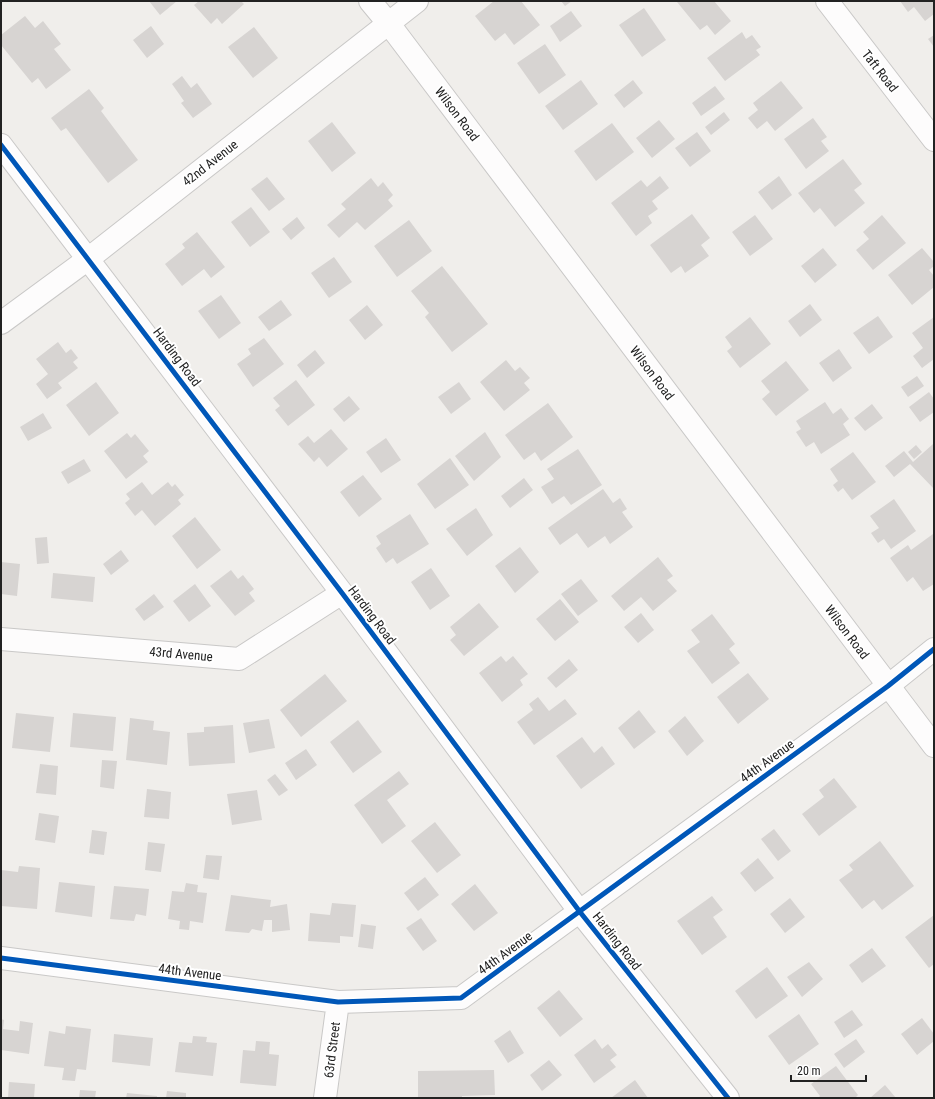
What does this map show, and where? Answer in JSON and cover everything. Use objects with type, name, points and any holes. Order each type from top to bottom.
[{"type":"street","name":"Wilson Road","points":[[370,1],[389,24],[934,746]]},
{"type":"street","name":"42nd Avenue","points":[[1,323],[88,259],[417,1]]},
{"type":"street","name":"Taft Road","points":[[827,1],[932,133]]},
{"type":"street","name":"Harding Road","points":[[1,145],[342,593],[580,912],[728,1098]]},
{"type":"street","name":"43rd Avenue","points":[[1,639],[239,659],[342,593]]},
{"type":"street","name":"44th Avenue","points":[[1,958],[338,1002],[461,998],[888,686],[934,649]]},
{"type":"street","name":"63rd Street","points":[[326,1098],[338,1002]]},
{"type":"building","points":[[149,1],[177,1],[160,15]]},
{"type":"building","points":[[199,1],[241,1],[244,4],[222,24],[217,18],[211,24],[194,5]]},
{"type":"building","points":[[494,1],[521,1],[540,25],[514,45],[505,33],[495,41],[475,16]]},
{"type":"building","points":[[561,1],[572,1],[565,6]]},
{"type":"building","points":[[714,1],[731,21],[715,35],[707,25],[700,30],[677,2]]},
{"type":"building","points":[[900,1],[934,1],[934,14],[925,21],[914,7],[908,12]]},
{"type":"building","points":[[644,8],[666,40],[642,57],[619,25]]},
{"type":"building","points":[[571,11],[582,26],[560,42],[550,26]]},
{"type":"building","points":[[25,16],[35,28],[43,21],[61,44],[54,49],[71,70],[46,89],[38,78],[32,83],[1,45],[1,35]]},
{"type":"building","points":[[151,26],[164,44],[147,58],[133,40]]},
{"type":"building","points":[[254,27],[278,58],[253,78],[228,47]]},
{"type":"building","points":[[742,32],[746,39],[752,35],[761,47],[756,50],[760,55],[725,81],[707,58]]},
{"type":"building","points":[[934,35],[934,47],[928,39]]},
{"type":"building","points":[[545,44],[566,75],[539,94],[517,63]]},
{"type":"building","points":[[182,76],[191,88],[197,83],[212,104],[193,118],[181,103],[184,101],[172,84]]},
{"type":"building","points":[[581,80],[598,104],[563,130],[545,106]]},
{"type":"building","points":[[633,80],[643,93],[624,108],[614,95]]},
{"type":"building","points":[[781,81],[803,108],[775,131],[767,121],[757,129],[748,118],[758,110],[753,103]]},
{"type":"building","points":[[715,86],[725,99],[701,116],[692,103]]},
{"type":"building","points":[[89,89],[104,108],[101,111],[138,160],[108,183],[66,128],[61,131],[51,118]]},
{"type":"building","points":[[724,112],[730,120],[711,135],[705,127]]},
{"type":"building","points":[[813,118],[827,137],[821,141],[829,151],[806,169],[784,139]]},
{"type":"building","points":[[659,120],[675,139],[652,158],[636,138]]},
{"type":"building","points":[[332,122],[356,153],[332,172],[308,141]]},
{"type":"building","points":[[612,123],[634,152],[596,181],[574,151]]},
{"type":"building","points":[[697,132],[711,151],[690,167],[675,148]]},
{"type":"building","points":[[843,159],[862,184],[854,190],[865,203],[835,227],[820,208],[814,213],[798,193]]},
{"type":"building","points":[[660,176],[669,188],[652,201],[658,209],[648,216],[652,223],[636,236],[611,203],[641,180],[647,187]]},
{"type":"building","points":[[779,176],[792,195],[772,210],[758,192]]},
{"type":"building","points":[[267,177],[285,199],[269,211],[251,189]]},
{"type":"building","points":[[371,178],[378,187],[383,182],[393,195],[388,200],[393,206],[365,230],[357,222],[339,238],[327,225],[346,209],[341,204]]},
{"type":"building","points":[[251,207],[270,232],[250,247],[231,222]]},
{"type":"building","points":[[692,214],[710,238],[701,245],[709,256],[685,273],[681,266],[671,273],[650,245]]},
{"type":"building","points":[[755,215],[773,239],[750,256],[732,232]]},
{"type":"building","points":[[882,215],[906,243],[873,270],[856,250],[869,239],[863,232]]},
{"type":"building","points":[[297,217],[305,228],[291,240],[282,229]]},
{"type":"building","points":[[409,220],[432,251],[397,277],[374,246]]},
{"type":"building","points":[[197,232],[225,267],[211,278],[204,269],[182,286],[165,264],[185,248],[182,244]]},
{"type":"building","points":[[823,248],[837,265],[815,283],[801,266]]},
{"type":"building","points":[[922,248],[934,262],[934,266],[929,270],[934,276],[934,287],[912,305],[888,275]]},
{"type":"building","points":[[334,257],[352,282],[329,298],[311,273]]},
{"type":"building","points":[[442,266],[488,324],[452,352],[425,317],[429,313],[411,291]]},
{"type":"building","points":[[221,295],[241,323],[219,339],[198,311]]},
{"type":"building","points":[[281,300],[292,315],[269,331],[258,317]]},
{"type":"building","points":[[810,304],[822,320],[800,337],[788,321]]},
{"type":"building","points":[[367,305],[383,325],[365,340],[349,320]]},
{"type":"building","points":[[878,316],[893,337],[869,354],[853,333]]},
{"type":"building","points":[[750,317],[771,344],[740,368],[727,351],[732,347],[725,337]]},
{"type":"building","points":[[934,317],[934,359],[922,368],[913,356],[923,348],[912,333]]},
{"type":"building","points":[[264,338],[284,364],[253,387],[237,364],[251,354],[248,349]]},
{"type":"building","points":[[58,342],[66,353],[71,349],[78,358],[73,362],[78,368],[58,383],[62,388],[47,399],[36,384],[48,374],[36,359]]},
{"type":"building","points":[[839,349],[852,368],[833,382],[819,363]]},
{"type":"building","points":[[315,350],[325,363],[307,378],[297,365]]},
{"type":"building","points":[[506,360],[515,371],[520,367],[530,378],[524,383],[530,390],[504,411],[480,382]]},
{"type":"building","points":[[786,361],[809,390],[776,416],[762,399],[770,392],[761,381]]},
{"type":"building","points":[[917,376],[924,386],[908,397],[901,387]]},
{"type":"building","points":[[296,380],[315,405],[288,426],[275,410],[280,406],[273,398]]},
{"type":"building","points":[[96,382],[119,413],[89,436],[66,405]]},
{"type":"building","points":[[459,382],[471,399],[451,414],[438,397]]},
{"type":"building","points":[[929,392],[934,399],[934,412],[920,422],[909,407]]},
{"type":"building","points":[[349,396],[360,409],[344,422],[333,409]]},
{"type":"building","points":[[825,402],[833,414],[841,408],[849,419],[843,424],[850,435],[821,454],[814,442],[806,447],[796,432],[801,429],[796,421]]},
{"type":"building","points":[[548,403],[573,437],[541,461],[535,452],[524,460],[505,435]]},
{"type":"building","points":[[872,404],[883,418],[865,431],[854,418]]},
{"type":"building","points":[[43,413],[52,428],[28,441],[20,427]]},
{"type":"building","points":[[331,429],[348,449],[327,467],[319,457],[314,462],[298,444],[308,436],[314,443]]},
{"type":"building","points":[[485,432],[501,457],[474,481],[455,456]]},
{"type":"building","points":[[127,433],[131,438],[135,434],[149,451],[143,456],[148,462],[126,479],[104,451]]},
{"type":"building","points":[[386,438],[401,460],[381,473],[366,452]]},
{"type":"building","points":[[933,444],[934,489],[910,464],[894,477],[885,466],[904,451],[913,462]]},
{"type":"building","points":[[916,445],[922,452],[914,459],[908,452]]},
{"type":"building","points":[[578,449],[602,485],[571,505],[564,496],[552,504],[541,487],[554,479],[547,469]]},
{"type":"building","points":[[853,452],[876,482],[852,500],[843,488],[838,492],[833,485],[838,481],[830,469]]},
{"type":"building","points":[[450,458],[469,485],[435,509],[417,484]]},
{"type":"building","points":[[84,459],[91,471],[68,484],[61,472]]},
{"type":"building","points":[[363,475],[382,499],[359,517],[340,492]]},
{"type":"building","points":[[524,478],[533,490],[510,508],[501,496]]},
{"type":"building","points":[[142,482],[152,495],[168,482],[172,487],[175,484],[184,495],[178,500],[181,504],[155,526],[142,510],[135,516],[125,503],[130,499],[126,494]]},
{"type":"building","points":[[603,489],[613,503],[620,498],[627,509],[622,512],[633,527],[610,544],[605,536],[588,548],[577,533],[560,545],[548,528]]},
{"type":"building","points":[[894,499],[916,531],[891,549],[884,539],[878,543],[871,533],[879,528],[870,516]]},
{"type":"building","points":[[476,508],[493,535],[467,556],[446,529]]},
{"type":"building","points":[[410,514],[429,544],[397,564],[393,558],[386,563],[376,548],[381,544],[376,536]]},
{"type":"building","points":[[195,517],[221,550],[197,569],[172,536]]},
{"type":"building","points":[[933,534],[934,584],[923,591],[913,577],[907,582],[890,558],[908,545],[911,550]]},
{"type":"building","points":[[47,537],[49,563],[37,564],[35,538]]},
{"type":"building","points":[[520,547],[539,572],[515,593],[495,566]]},
{"type":"building","points":[[121,550],[129,561],[111,575],[103,564]]},
{"type":"building","points":[[658,557],[673,576],[667,580],[677,591],[653,611],[641,597],[624,611],[611,596]]},
{"type":"building","points":[[1,562],[20,564],[17,596],[1,594]]},
{"type":"building","points":[[431,568],[450,596],[430,610],[411,582]]},
{"type":"building","points":[[231,570],[238,579],[243,575],[254,589],[249,593],[255,601],[235,616],[210,586]]},
{"type":"building","points":[[53,573],[95,577],[93,602],[51,598]]},
{"type":"building","points":[[581,579],[598,601],[578,616],[561,594]]},
{"type":"building","points":[[195,584],[211,606],[189,622],[173,601]]},
{"type":"building","points":[[154,594],[164,607],[144,621],[135,609]]},
{"type":"building","points":[[560,599],[579,622],[555,641],[536,619]]},
{"type":"building","points":[[479,603],[499,627],[464,656],[450,640],[456,635],[450,627]]},
{"type":"building","points":[[641,613],[654,630],[638,643],[624,627]]},
{"type":"building","points":[[712,614],[735,644],[729,649],[740,663],[712,684],[687,651],[700,642],[691,630]]},
{"type":"building","points":[[501,656],[506,662],[513,656],[528,674],[520,680],[523,685],[502,702],[479,673]]},
{"type":"building","points":[[569,659],[578,670],[556,688],[547,678]]},
{"type":"building","points":[[748,673],[769,699],[738,724],[717,697]]},
{"type":"building","points":[[325,674],[347,701],[301,737],[280,710]]},
{"type":"building","points":[[538,697],[549,711],[565,699],[577,714],[534,745],[517,722],[533,710],[529,704]]},
{"type":"building","points":[[639,710],[656,732],[634,749],[618,728]]},
{"type":"building","points":[[16,713],[54,717],[50,752],[12,748]]},
{"type":"building","points":[[73,713],[116,717],[113,751],[70,747]]},
{"type":"building","points":[[685,716],[704,741],[687,756],[668,731]]},
{"type":"building","points":[[130,718],[154,721],[153,730],[170,732],[167,765],[126,760]]},
{"type":"building","points":[[269,719],[275,748],[249,753],[243,723]]},
{"type":"building","points":[[358,720],[382,752],[353,773],[330,742]]},
{"type":"building","points":[[233,725],[235,763],[189,766],[187,733],[204,732],[204,727]]},
{"type":"building","points":[[582,737],[594,753],[602,746],[615,764],[581,789],[556,756]]},
{"type":"building","points":[[306,749],[317,765],[296,780],[285,763]]},
{"type":"building","points":[[102,760],[117,761],[114,789],[100,787]]},
{"type":"building","points":[[40,764],[58,766],[56,795],[36,793]]},
{"type":"building","points":[[399,771],[409,784],[387,800],[406,826],[382,844],[354,805]]},
{"type":"building","points":[[275,774],[288,790],[279,796],[267,780]]},
{"type":"building","points":[[834,778],[857,807],[819,836],[802,814],[824,797],[819,790]]},
{"type":"building","points":[[147,789],[171,792],[169,819],[144,817]]},
{"type":"building","points":[[257,790],[262,820],[232,825],[227,794]]},
{"type":"building","points":[[39,813],[59,816],[55,843],[35,840]]},
{"type":"building","points":[[435,822],[461,855],[437,873],[411,841]]},
{"type":"building","points":[[774,829],[791,851],[778,861],[761,839]]},
{"type":"building","points":[[92,830],[107,832],[104,855],[89,853]]},
{"type":"building","points":[[880,841],[914,886],[882,910],[874,900],[862,909],[839,880],[853,870],[849,865]]},
{"type":"building","points":[[148,842],[165,844],[161,872],[145,870]]},
{"type":"building","points":[[206,855],[222,856],[219,880],[203,878]]},
{"type":"building","points":[[758,858],[774,878],[755,892],[740,873]]},
{"type":"building","points":[[19,866],[40,868],[37,909],[1,906],[1,870],[18,872]]},
{"type":"building","points":[[425,877],[439,895],[418,911],[404,893]]},
{"type":"building","points":[[59,882],[95,886],[92,917],[55,912]]},
{"type":"building","points":[[186,883],[198,885],[197,892],[207,893],[203,923],[190,921],[189,930],[179,929],[180,921],[168,919],[172,891],[184,892]]},
{"type":"building","points":[[475,884],[498,913],[474,931],[451,904]]},
{"type":"building","points":[[114,886],[149,889],[146,916],[136,914],[134,921],[110,919]]},
{"type":"building","points":[[231,895],[271,900],[270,907],[287,904],[290,930],[272,932],[272,920],[264,920],[262,931],[252,929],[249,933],[225,931]]},
{"type":"building","points":[[712,896],[723,910],[713,917],[727,937],[702,955],[677,921]]},
{"type":"building","points":[[790,898],[805,917],[785,933],[770,914]]},
{"type":"building","points":[[332,903],[356,905],[353,937],[340,936],[340,943],[308,941],[310,913],[330,915]]},
{"type":"building","points":[[934,915],[934,964],[929,968],[905,937]]},
{"type":"building","points":[[421,918],[437,941],[423,951],[406,928]]},
{"type":"building","points":[[361,924],[376,926],[373,949],[358,947]]},
{"type":"building","points":[[872,948],[886,966],[862,983],[849,965]]},
{"type":"building","points":[[809,962],[823,979],[802,997],[787,977]]},
{"type":"building","points":[[767,967],[788,996],[756,1019],[735,991]]},
{"type":"building","points":[[559,990],[583,1019],[560,1037],[537,1008]]},
{"type":"building","points":[[852,1010],[863,1025],[844,1038],[834,1022]]},
{"type":"building","points":[[799,1014],[819,1044],[789,1065],[768,1036]]},
{"type":"building","points":[[922,1018],[934,1034],[934,1041],[917,1055],[901,1034]]},
{"type":"building","points":[[1,1019],[4,1020],[3,1029],[19,1031],[20,1021],[33,1023],[29,1054],[1,1050]]},
{"type":"building","points":[[66,1026],[91,1029],[86,1070],[77,1069],[75,1081],[62,1080],[64,1068],[44,1066],[49,1031],[65,1034]]},
{"type":"building","points":[[510,1030],[524,1053],[508,1063],[494,1041]]},
{"type":"building","points":[[114,1034],[153,1038],[150,1066],[112,1062]]},
{"type":"building","points":[[193,1036],[207,1037],[206,1042],[217,1043],[213,1076],[175,1072],[179,1042],[192,1043]]},
{"type":"building","points":[[595,1039],[602,1049],[608,1044],[617,1055],[610,1060],[616,1067],[594,1083],[574,1055]]},
{"type":"building","points":[[856,1039],[865,1052],[844,1068],[834,1054]]},
{"type":"building","points":[[256,1041],[270,1042],[269,1054],[279,1055],[276,1086],[240,1083],[243,1050],[255,1051]]},
{"type":"building","points":[[549,1060],[562,1075],[542,1091],[530,1075]]},
{"type":"building","points":[[836,1066],[858,1095],[855,1098],[818,1098],[820,1096],[811,1084]]},
{"type":"building","points":[[494,1070],[495,1095],[462,1096],[462,1098],[418,1098],[418,1071]]},
{"type":"building","points":[[635,1080],[648,1098],[611,1098]]},
{"type":"building","points":[[9,1082],[35,1084],[34,1098],[8,1098]]},
{"type":"building","points":[[885,1085],[896,1098],[870,1098]]},
{"type":"building","points":[[80,1090],[96,1091],[95,1098],[79,1098]]},
{"type":"building","points":[[167,1091],[186,1093],[186,1098],[166,1098]]},
{"type":"building","points":[[127,1093],[157,1096],[157,1098],[126,1098]]},
{"type":"cycle path","points":[[1,145],[342,593],[580,912],[728,1098]]},
{"type":"cycle path","points":[[1,958],[338,1002],[461,998],[888,686],[934,649]]}]
